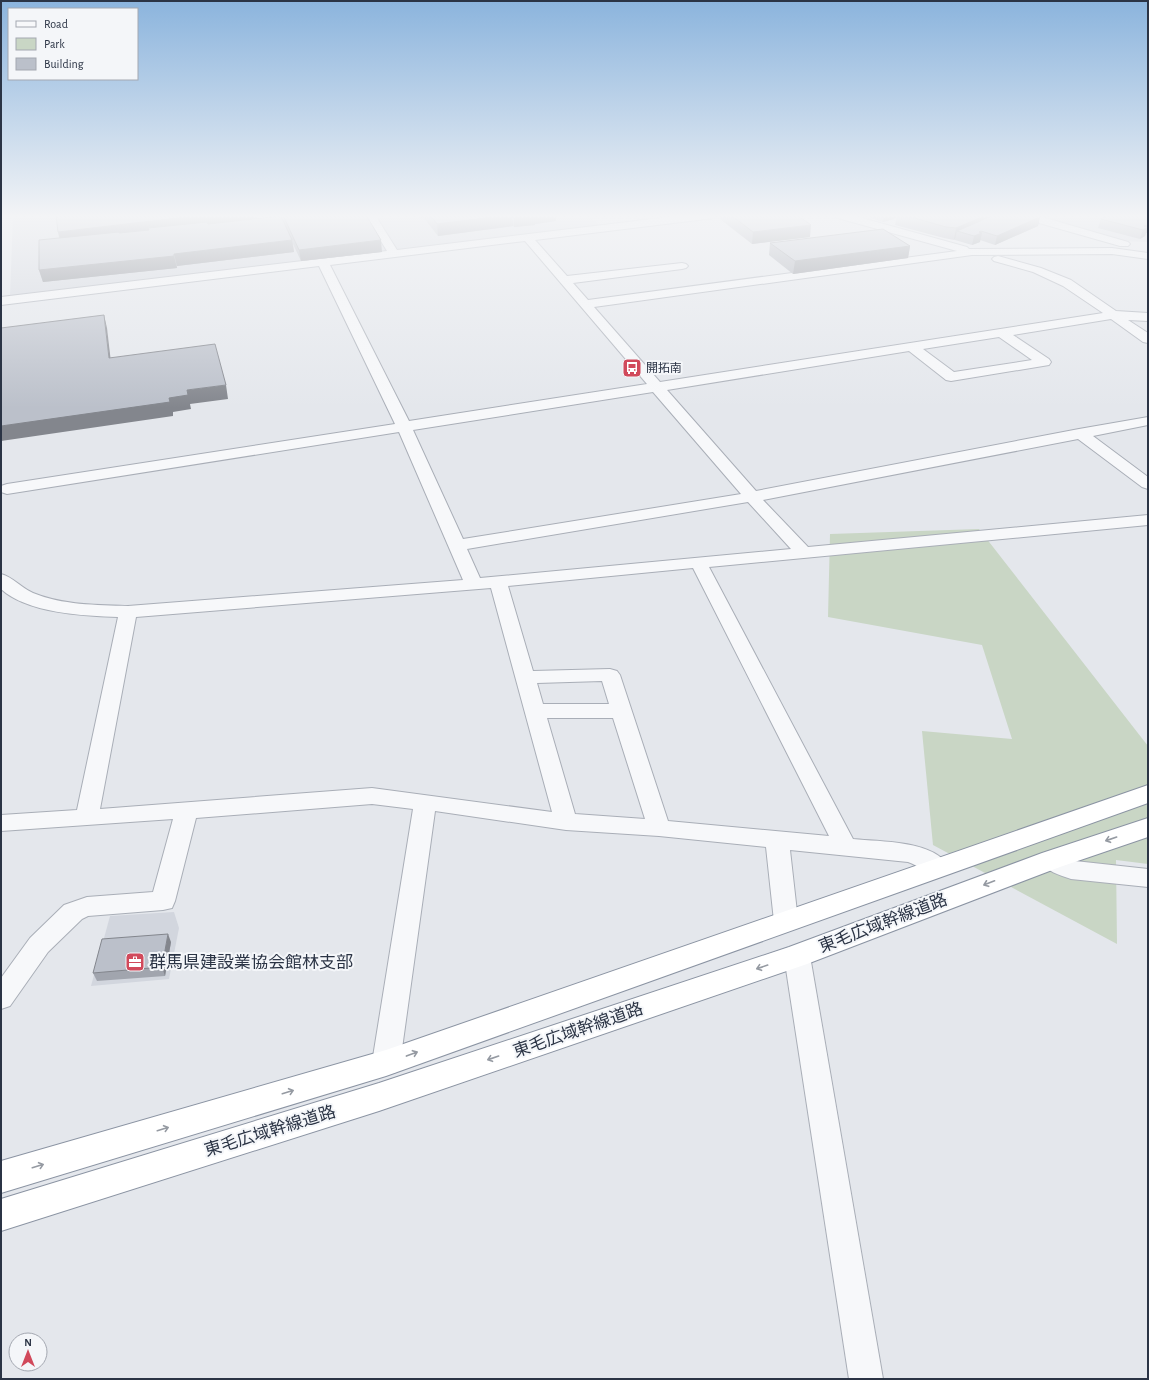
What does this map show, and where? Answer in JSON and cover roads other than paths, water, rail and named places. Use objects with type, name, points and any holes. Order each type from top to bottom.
[{"type":"highway","points":[[1,1177],[386,1063],[1148,794]]},
{"type":"highway","name":"東毛広域幹線道路","points":[[1,1215],[379,1097],[797,956],[1052,860],[1148,827]]},
{"type":"street","points":[[1,301],[180,279]]},
{"type":"street","points":[[332,279],[405,428],[474,584]]},
{"type":"street","points":[[566,280],[571,279]]},
{"type":"street","points":[[697,279],[706,288]]},
{"type":"street","points":[[586,304],[770,279]]},
{"type":"street","points":[[1059,279],[1080,290],[1148,339]]},
{"type":"street","points":[[566,280],[752,497],[803,552]]},
{"type":"street","points":[[3,491],[1116,315],[1148,317]]},
{"type":"street","points":[[912,347],[951,377],[1044,362],[1002,333]]},
{"type":"street","points":[[457,545],[752,497],[1079,433],[1148,421]]},
{"type":"street","points":[[1079,433],[1148,484]]},
{"type":"street","points":[[1,579],[21,594],[61,606],[96,611],[128,612],[474,584],[1148,520]]},
{"type":"street","points":[[698,562],[846,847]]},
{"type":"street","points":[[498,581],[566,822]]},
{"type":"street","points":[[87,818],[128,612]]},
{"type":"street","points":[[525,677],[610,675],[659,828]]},
{"type":"street","points":[[534,712],[621,711]]},
{"type":"street","points":[[1,823],[186,811],[372,796],[566,822],[659,828],[909,853],[924,858],[938,868]]},
{"type":"street","points":[[386,1063],[425,802]]},
{"type":"street","points":[[1,998],[39,945],[73,912],[87,907],[163,901],[186,811]]},
{"type":"street","points":[[777,840],[786,921]]},
{"type":"street","points":[[1052,860],[1070,870],[1148,878]]},
{"type":"street","points":[[797,956],[866,1379]]},
{"type":"place","name":"開拓南","points":[[632,368]]},
{"type":"place","name":"群馬県建設業協会館林支部","points":[[135,962]]}]
